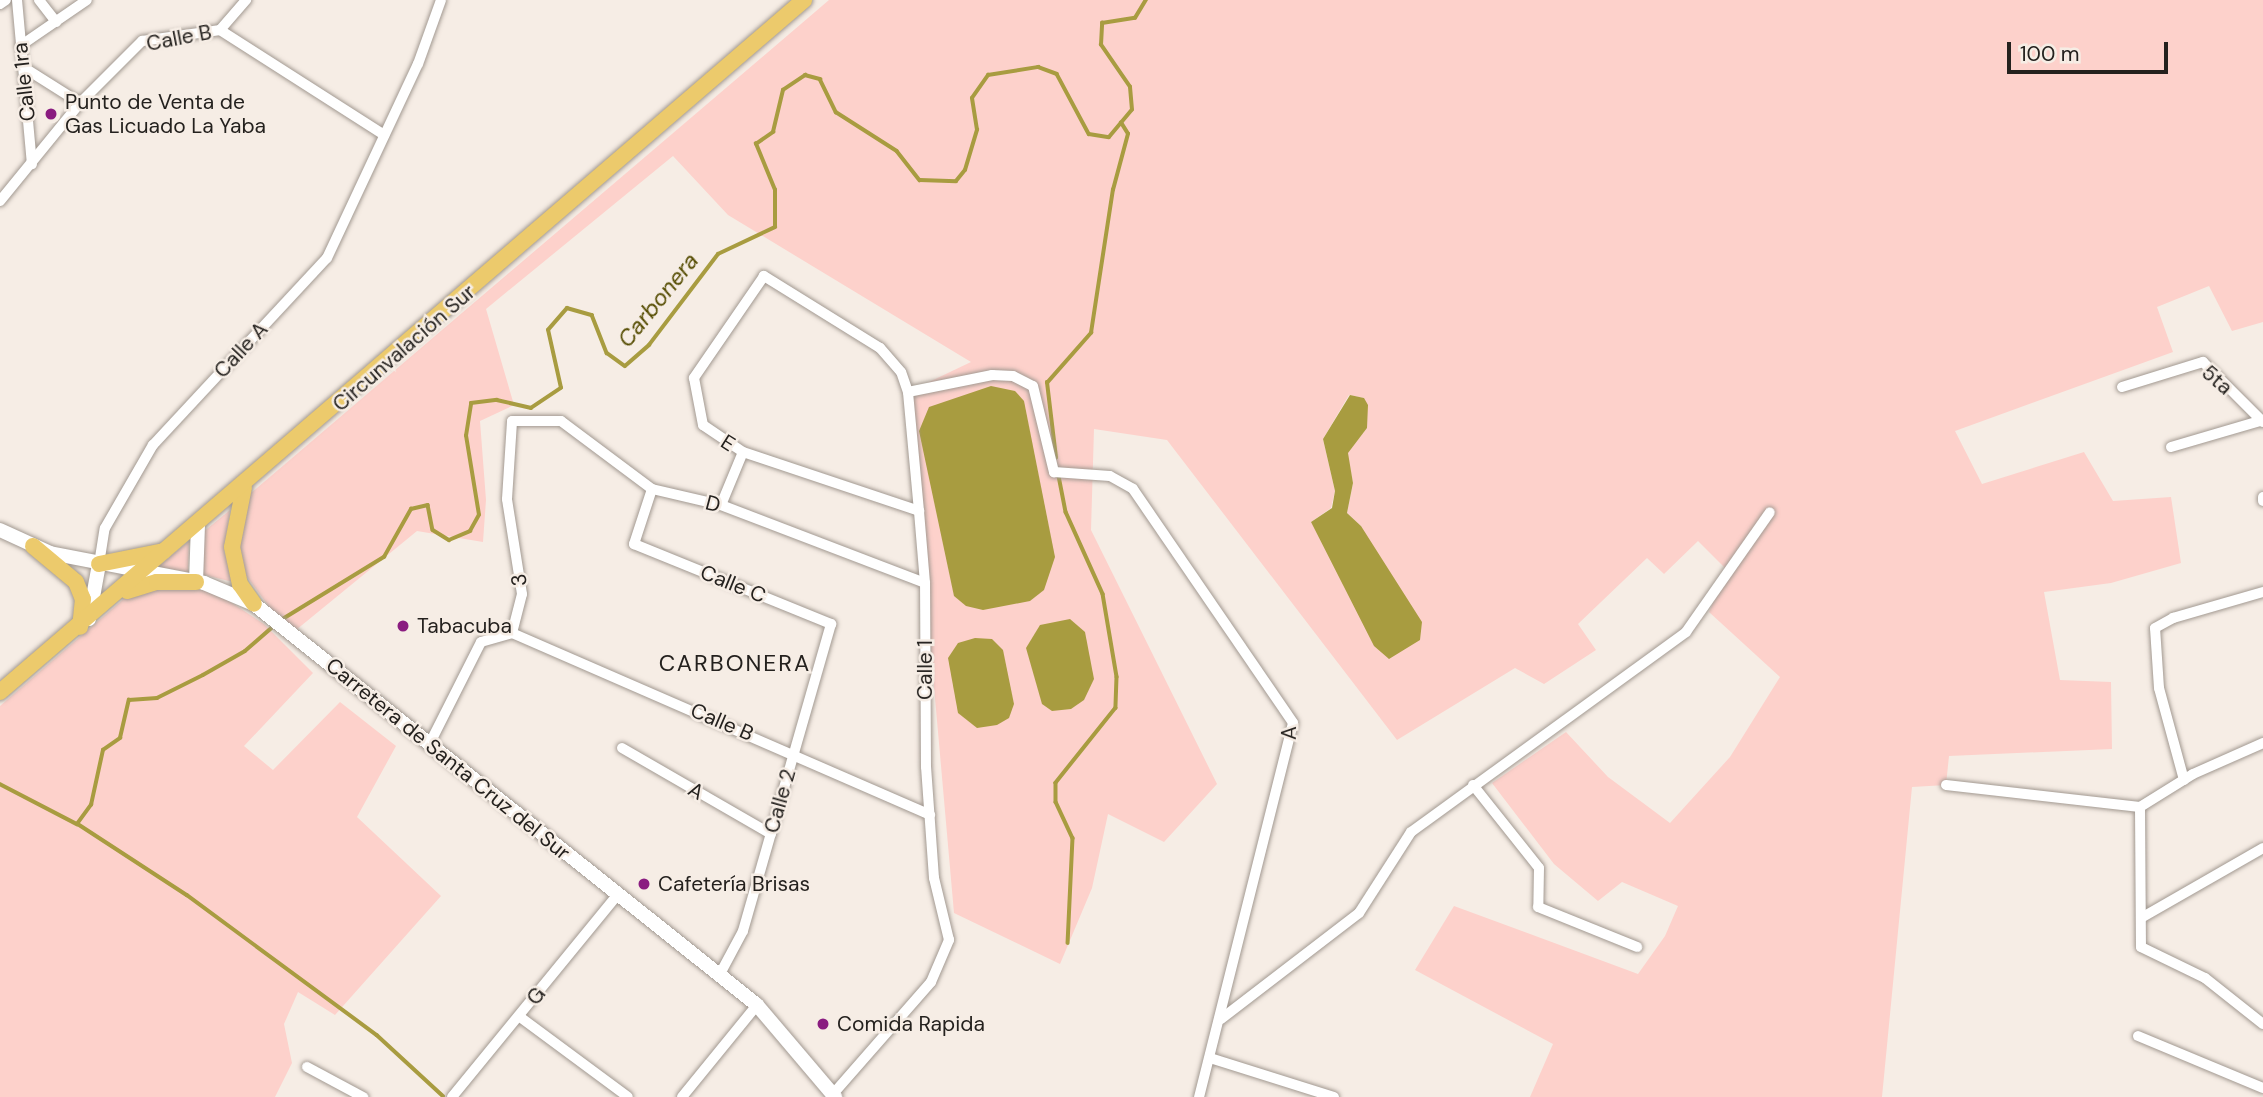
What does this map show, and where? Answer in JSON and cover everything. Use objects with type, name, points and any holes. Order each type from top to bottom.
[{"type":"main road","name":"Circunvalación Sur","points":[[0,692],[85,624],[804,0]]},
{"type":"main road","points":[[244,487],[232,547],[240,584],[254,604]]},
{"type":"main road","points":[[121,593],[157,582],[196,582],[198,525]]},
{"type":"main road","name":"Carretera de Santa Cruz del Sur","points":[[0,530],[33,546],[99,564],[196,582],[254,604],[757,1004],[834,1096]]},
{"type":"main road","points":[[33,546],[76,582],[83,599],[85,624]]},
{"type":"main road","points":[[85,624],[99,564],[170,549]]},
{"type":"street","points":[[0,4],[6,0]]},
{"type":"street","name":"Calle 1ra","points":[[16,0],[32,164]]},
{"type":"street","points":[[39,0],[56,22]]},
{"type":"street","points":[[20,46],[87,0]]},
{"type":"street","name":"Calle B","points":[[0,201],[80,103],[142,41],[220,30],[246,0]]},
{"type":"street","name":"Calle A","points":[[99,564],[105,528],[153,445],[327,258],[384,135],[441,0]]},
{"type":"street","points":[[220,30],[384,135]]},
{"type":"street","points":[[23,67],[80,103]]},
{"type":"street","name":"Calle 1","points":[[764,276],[880,348],[901,372],[908,392],[919,511],[925,583],[934,878],[949,940],[945,960],[896,1025],[834,1096]]},
{"type":"street","name":"E","points":[[764,276],[707,352],[694,378],[703,425],[743,452],[919,511]]},
{"type":"street","name":"5ta","points":[[2122,387],[2203,362],[2261,421]]},
{"type":"street","name":"A","points":[[908,392],[992,375],[1024,379],[1040,402],[1054,472],[1110,476],[1133,489],[1293,723],[1221,1019],[1199,1097]]},
{"type":"street","name":"D","points":[[512,421],[561,421],[652,489],[721,505],[925,583]]},
{"type":"street","name":"3","points":[[512,421],[507,499],[522,594],[512,633]]},
{"type":"street","points":[[2171,447],[2261,421]]},
{"type":"street","points":[[721,505],[743,452]]},
{"type":"street","name":"Calle C","points":[[652,489],[634,544],[831,624]]},
{"type":"street","points":[[1221,1019],[1359,913],[1412,832],[1686,632],[1770,512]]},
{"type":"street","points":[[2184,779],[2159,688],[2155,628],[2173,618],[2263,592]]},
{"type":"street","name":"Calle 2","points":[[720,974],[743,931],[831,624]]},
{"type":"street","points":[[429,745],[481,642],[512,633]]},
{"type":"street","name":"Calle B","points":[[512,633],[794,752],[930,815]]},
{"type":"street","points":[[1946,785],[2140,807],[2184,779],[2263,743]]},
{"type":"street","name":"A","points":[[622,748],[771,834]]},
{"type":"street","points":[[1473,785],[1539,867],[1538,907],[1637,947]]},
{"type":"street","points":[[2140,807],[2141,947],[2149,955],[2206,978],[2263,1024]]},
{"type":"street","points":[[2140,918],[2263,848]]},
{"type":"street","name":"G","points":[[452,1097],[618,894]]},
{"type":"street","points":[[682,1097],[757,1004]]},
{"type":"street","points":[[520,1017],[628,1097]]},
{"type":"street","points":[[2138,1036],[2262,1092]]},
{"type":"street","points":[[1210,1058],[1334,1097]]},
{"type":"street","points":[[307,1067],[356,1095]]},
{"type":"shaded area","points":[[829,0],[2263,0],[2263,322],[2232,331],[2209,286],[2157,307],[2173,352],[1955,431],[1982,484],[2084,452],[2113,501],[2171,497],[2181,563],[2111,583],[2044,592],[2060,680],[2111,682],[2112,749],[1949,756],[1946,785],[1912,787],[1882,1097],[1530,1097],[1553,1044],[1415,970],[1454,906],[1638,974],[1665,936],[1678,906],[1622,882],[1598,901],[1554,864],[1492,783],[1566,732],[1608,777],[1670,823],[1730,757],[1780,677],[1709,612],[1727,570],[1698,541],[1664,574],[1647,558],[1578,624],[1596,650],[1544,684],[1515,668],[1397,740],[1167,440],[1094,429],[1091,530],[1217,784],[1164,842],[1108,814],[1092,888],[1060,964],[954,913],[908,392],[971,362],[728,215],[673,156],[486,309],[514,405],[480,421],[486,500],[483,542],[417,531],[296,630],[273,612],[242,570],[239,545],[251,493]],"holes":[[[1349,395],[1364,398],[1367,428],[1347,453],[1353,483],[1347,513],[1361,526],[1311,522],[1331,508],[1335,491],[1323,439]]]},
{"type":"shaded area","points":[[991,386],[1015,391],[1024,401],[1055,557],[1044,590],[1030,601],[983,610],[966,606],[954,596],[919,431],[929,407]]},
{"type":"shaded area","points":[[1350,395],[1364,398],[1368,405],[1367,428],[1348,453],[1353,483],[1347,513],[1361,526],[1422,622],[1420,640],[1389,659],[1374,646],[1311,522],[1332,508],[1335,491],[1323,439]]},
{"type":"shaded area","points":[[230,510],[224,551],[233,582],[200,574],[202,533]]},
{"type":"shaded area","points":[[189,541],[188,572],[158,567]]},
{"type":"shaded area","points":[[163,587],[196,588],[223,597],[264,624],[313,673],[244,746],[273,770],[340,702],[396,746],[357,817],[441,896],[335,1015],[298,992],[284,1024],[292,1063],[275,1097],[0,1097],[0,706],[126,597]]},
{"type":"shaded area","points":[[1070,619],[1085,632],[1094,679],[1084,700],[1071,709],[1052,711],[1042,704],[1026,648],[1040,625]]},
{"type":"shaded area","points":[[975,638],[992,639],[1003,650],[1014,704],[1009,718],[997,725],[977,728],[958,713],[948,658],[958,643]]},
{"type":"waterway","name":"Carbonera","points":[[281,620],[384,557],[411,509],[428,505],[433,530],[449,540],[470,531],[479,515],[466,436],[471,403],[497,400],[531,408],[561,388],[548,330],[567,308],[592,315],[607,353],[625,366],[649,345],[718,254],[775,227],[775,190],[756,144],[773,132],[783,90],[805,75],[820,79],[836,112],[897,151],[920,180],[956,181],[965,170],[977,130],[972,98],[988,75],[1038,67],[1057,74],[1089,134],[1109,137],[1132,110],[1130,87],[1101,45],[1102,23],[1135,18],[1146,0]]},
{"type":"waterway","points":[[1056,458],[1047,383],[1091,333],[1113,190],[1128,134],[1121,123]]},
{"type":"waterway","points":[[1059,476],[1066,512],[1103,594],[1117,677],[1116,708],[1056,783],[1056,802],[1073,838],[1068,943]]},
{"type":"waterway","name":"Carbonera","points":[[0,784],[77,824],[91,805],[103,750],[120,738],[129,700],[157,698],[203,675],[245,651],[275,625]]},
{"type":"waterway","points":[[78,824],[187,895],[377,1035],[443,1096]]},
{"type":"place","name":"Punto de Venta de Gas Licuado La Yaba","points":[[51,114]]},
{"type":"place","name":"Tabacuba","points":[[403,626]]},
{"type":"place","name":"Cafetería Brisas","points":[[644,884]]},
{"type":"place","name":"Comida Rapida","points":[[823,1024]]},
{"type":"district","name":"CARBONERA","points":[[735,663]]}]
